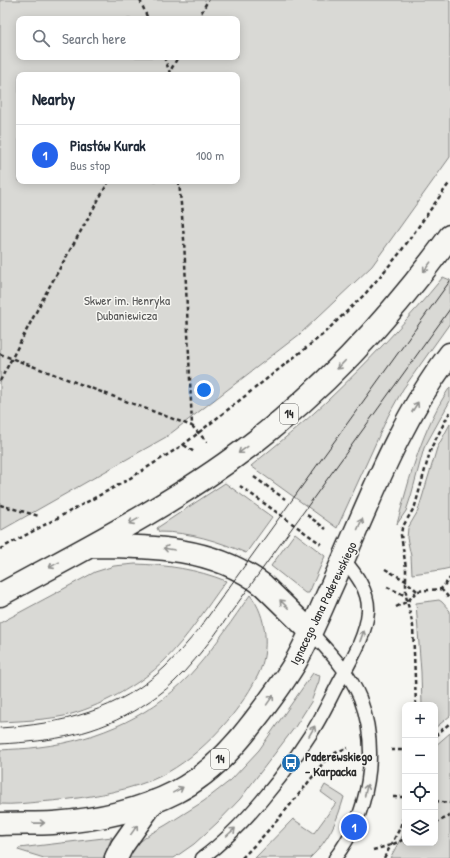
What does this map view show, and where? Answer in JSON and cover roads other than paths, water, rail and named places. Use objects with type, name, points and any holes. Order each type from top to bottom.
[{"type":"main road","name":"14","points":[[0,595],[148,513],[195,484],[249,446],[277,424],[332,375],[374,332],[426,269],[450,236]]},
{"type":"main road","name":"Ignacego Jana Paderewskiego","points":[[0,824],[54,823],[97,817],[128,811],[153,802],[177,791],[199,778],[219,761],[243,736],[295,663],[311,632],[387,463],[411,414],[440,367],[450,354]]},
{"type":"main road","points":[[88,546],[138,546],[160,548],[207,557],[229,564],[264,585],[311,632]]},
{"type":"main road","points":[[116,858],[122,846],[153,802]]},
{"type":"lane","points":[[202,858],[236,828],[263,798],[286,769],[311,734],[359,643],[366,626],[368,610],[365,594],[358,577],[344,560]]},
{"type":"lane","points":[[311,632],[345,672],[360,698],[367,724],[370,749],[366,788],[354,827],[344,847],[335,858]]},
{"type":"tram line","points":[[0,728],[67,719],[109,705],[128,695],[165,667],[199,629],[450,281]]},
{"type":"tram line","points":[[0,744],[38,741],[74,735],[108,724],[142,706],[163,692],[174,682],[190,666],[214,636],[450,309]]},
{"type":"place","name":"Paderewskiego - Karpacka","points":[[291,763]]},
{"type":"place","name":"Piastów Kurak","points":[[354,827]]},
{"type":"park label","name":"Skwer im. Henryka Dubaniewicza","points":[[127,308]]}]
